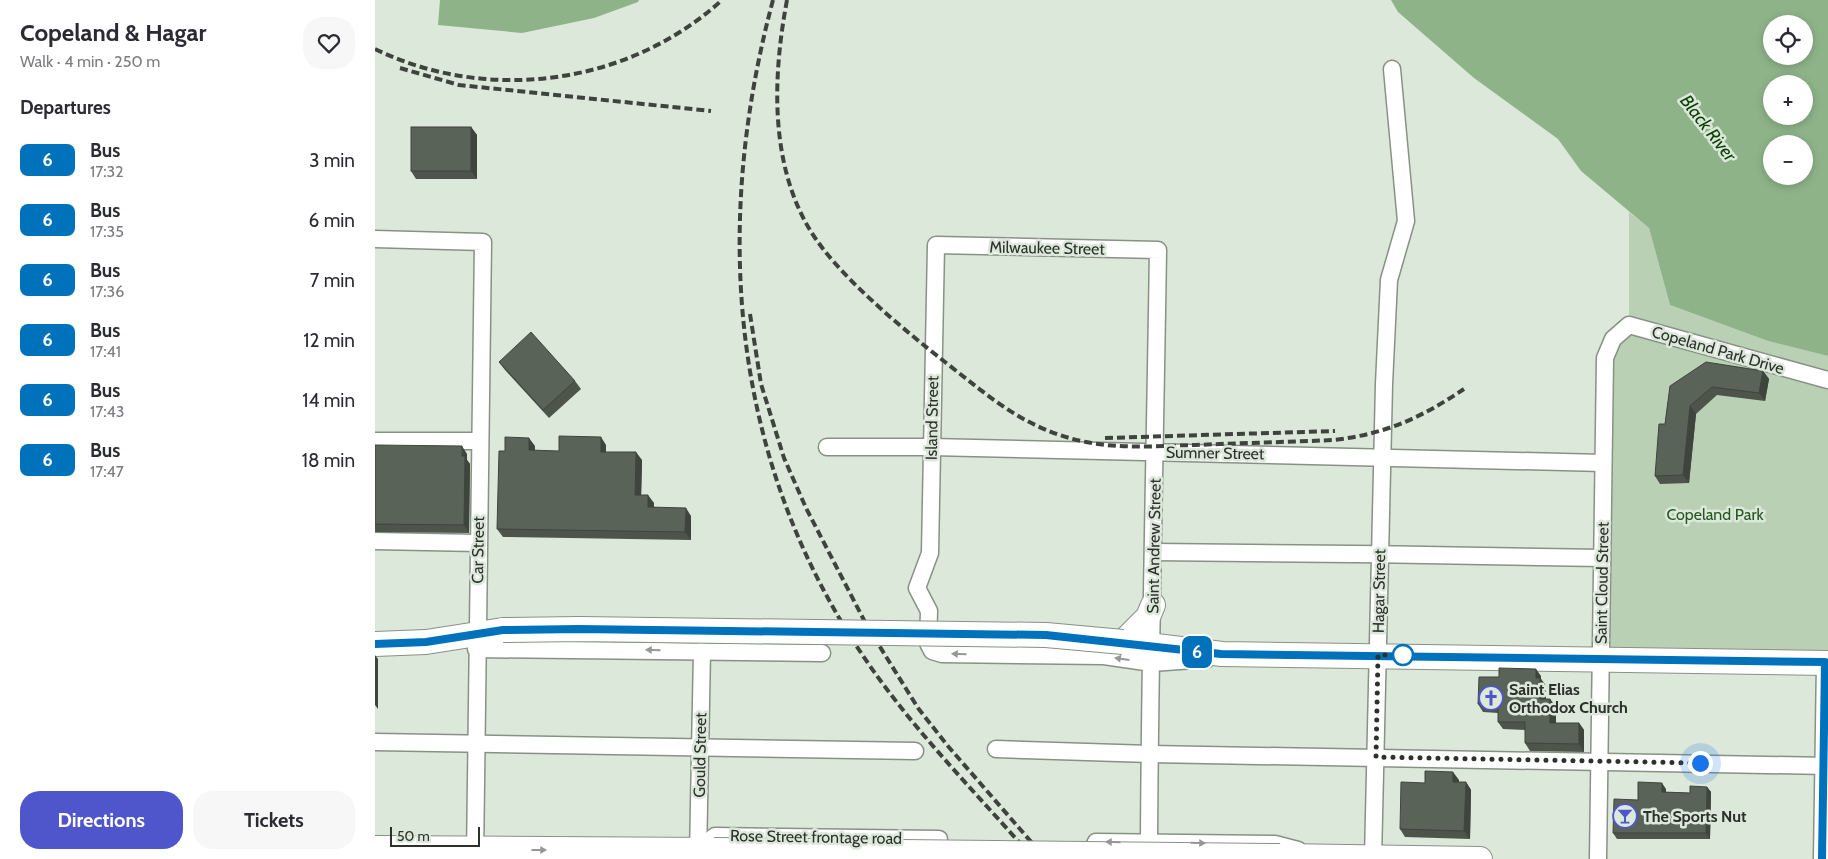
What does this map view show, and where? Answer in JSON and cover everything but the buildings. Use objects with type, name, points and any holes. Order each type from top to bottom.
[{"type":"highway","points":[[1123,642],[1148,617],[1153,605]]},
{"type":"highway","points":[[375,644],[476,641],[503,630],[579,629],[1046,635],[1123,642],[1152,655],[1378,655],[1826,662]]},
{"type":"highway","points":[[375,848],[475,854],[1280,856],[1480,859]]},
{"type":"street","name":"Hagar Street","points":[[1373,858],[1384,384],[1389,280],[1406,221],[1392,69]]},
{"type":"street","name":"Car Street","points":[[375,239],[483,242],[476,641],[475,854]]},
{"type":"street","name":"Milwaukee Street","points":[[936,245],[1158,250]]},
{"type":"street","name":"Island Street","points":[[936,245],[930,553],[917,588],[929,611],[928,643],[935,653],[1152,655]]},
{"type":"street","name":"Saint Andrew Street","points":[[1149,842],[1158,250]]},
{"type":"street","name":"Copeland Park Drive","points":[[1613,339],[1629,325],[1828,380]]},
{"type":"street","name":"Saint Cloud Street","points":[[1598,859],[1605,358],[1613,339]]},
{"type":"street","points":[[375,441],[479,442]]},
{"type":"street","name":"Sumner Street","points":[[827,447],[931,447],[1603,463]]},
{"type":"street","points":[[375,541],[478,543]]},
{"type":"street","points":[[1154,552],[1339,552],[1380,556],[1602,558]]},
{"type":"street","points":[[476,641],[702,651],[822,653]]},
{"type":"street","name":"Gould Street","points":[[702,651],[700,748],[705,854]]},
{"type":"street","points":[[1822,859],[1826,662]]},
{"type":"street","points":[[375,742],[915,751]]},
{"type":"street","points":[[996,749],[1150,754],[1825,766]]},
{"type":"street","name":"Rose Street frontage road","points":[[705,854],[715,836],[939,839]]},
{"type":"street","points":[[1102,859],[1094,846],[1096,842],[1275,844],[1319,858]]},
{"type":"green space","name":"Copeland Park","points":[[1629,212],[1649,228],[1670,305],[1768,341],[1828,356],[1828,663],[1601,658],[1605,358],[1629,325]]},
{"type":"water","points":[[440,0],[639,0],[594,18],[522,33],[438,25]]},
{"type":"water","name":"Black River","points":[[1391,0],[1828,0],[1828,356],[1768,341],[1670,305],[1649,228],[1581,171],[1558,139],[1474,78],[1398,12]]},
{"type":"railway","points":[[375,49],[419,66],[464,76],[510,80],[556,77],[601,67],[644,51],[685,29],[722,0]]},
{"type":"railway","points":[[773,0],[754,87],[742,174],[740,260],[746,345],[762,429],[787,510],[823,590],[870,666],[928,741],[1034,859]]},
{"type":"railway","points":[[787,0],[779,58],[777,87],[778,117],[781,147],[787,176],[797,204],[810,230],[837,265],[891,318],[978,388],[1027,421],[1065,437],[1113,446],[1334,440],[1370,434],[1402,423],[1433,408],[1464,389]]},
{"type":"railway","points":[[400,68],[459,85],[711,111]]},
{"type":"railway","points":[[750,314],[761,384],[784,458],[806,508],[867,626],[918,708],[947,745],[1046,859]]},
{"type":"railway","points":[[1105,438],[1335,431]]},
{"type":"bus line","name":"6","points":[[375,644],[426,642],[503,630],[579,629],[1046,635],[1221,654],[1825,662],[1822,859]]},
{"type":"place","name":"Saint Elias Orthodox Church","points":[[1491,698]]},
{"type":"place","name":"The Sports Nut","points":[[1625,816]]},
{"type":"route","points":[[1403,655],[1378,655],[1376,757],[1700,763]]}]
